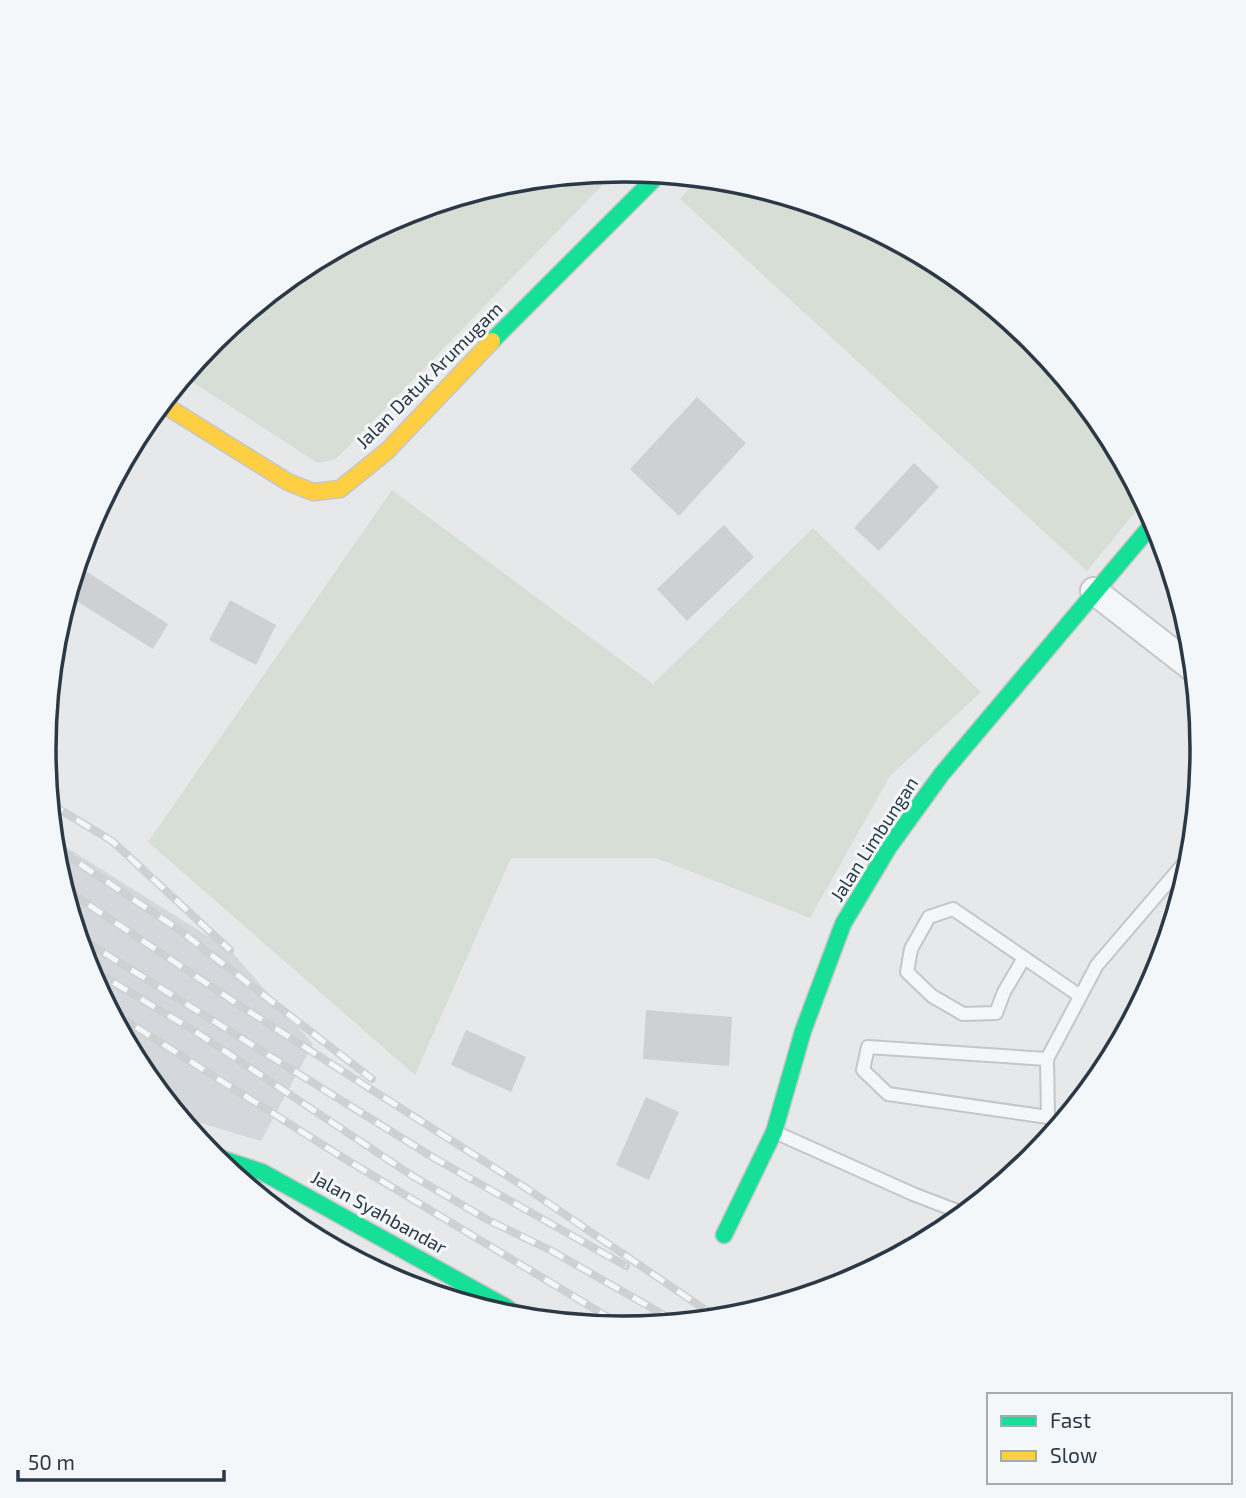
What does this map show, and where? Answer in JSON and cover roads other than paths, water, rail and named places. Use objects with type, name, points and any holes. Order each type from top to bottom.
[{"type":"street","name":"Jalan Datuk Arumugam","points":[[170,409],[288,482],[313,492],[340,489],[387,451],[490,343],[650,183]]},
{"type":"street","name":"Jalan Limbungan","points":[[724,1236],[774,1132],[803,1031],[843,924],[890,847],[941,775],[1146,530]]},
{"type":"street","points":[[1094,591],[1183,660]]},
{"type":"street","name":"Jalan Syahbandar","points":[[237,1164],[262,1172],[497,1302]]},
{"type":"lane","points":[[1048,1117],[1047,1059],[1080,996],[1097,965],[1176,872]]},
{"type":"lane","points":[[1024,958],[1004,992],[996,1013],[963,1014],[932,996],[907,972],[911,948],[929,916],[953,909],[1080,996]]},
{"type":"lane","points":[[1047,1059],[868,1047],[863,1070],[888,1094],[1052,1120]]},
{"type":"lane","points":[[774,1132],[953,1209]]},
{"type":"railway","points":[[60,809],[112,841],[230,950]]},
{"type":"railway","points":[[66,855],[178,929],[372,1079]]},
{"type":"railway","points":[[75,896],[242,1007],[523,1186],[705,1310]]},
{"type":"railway","points":[[91,945],[434,1158],[626,1266]]},
{"type":"railway","points":[[104,977],[193,1030],[411,1175],[663,1315]]},
{"type":"railway","points":[[125,1020],[342,1157],[605,1316]]}]
